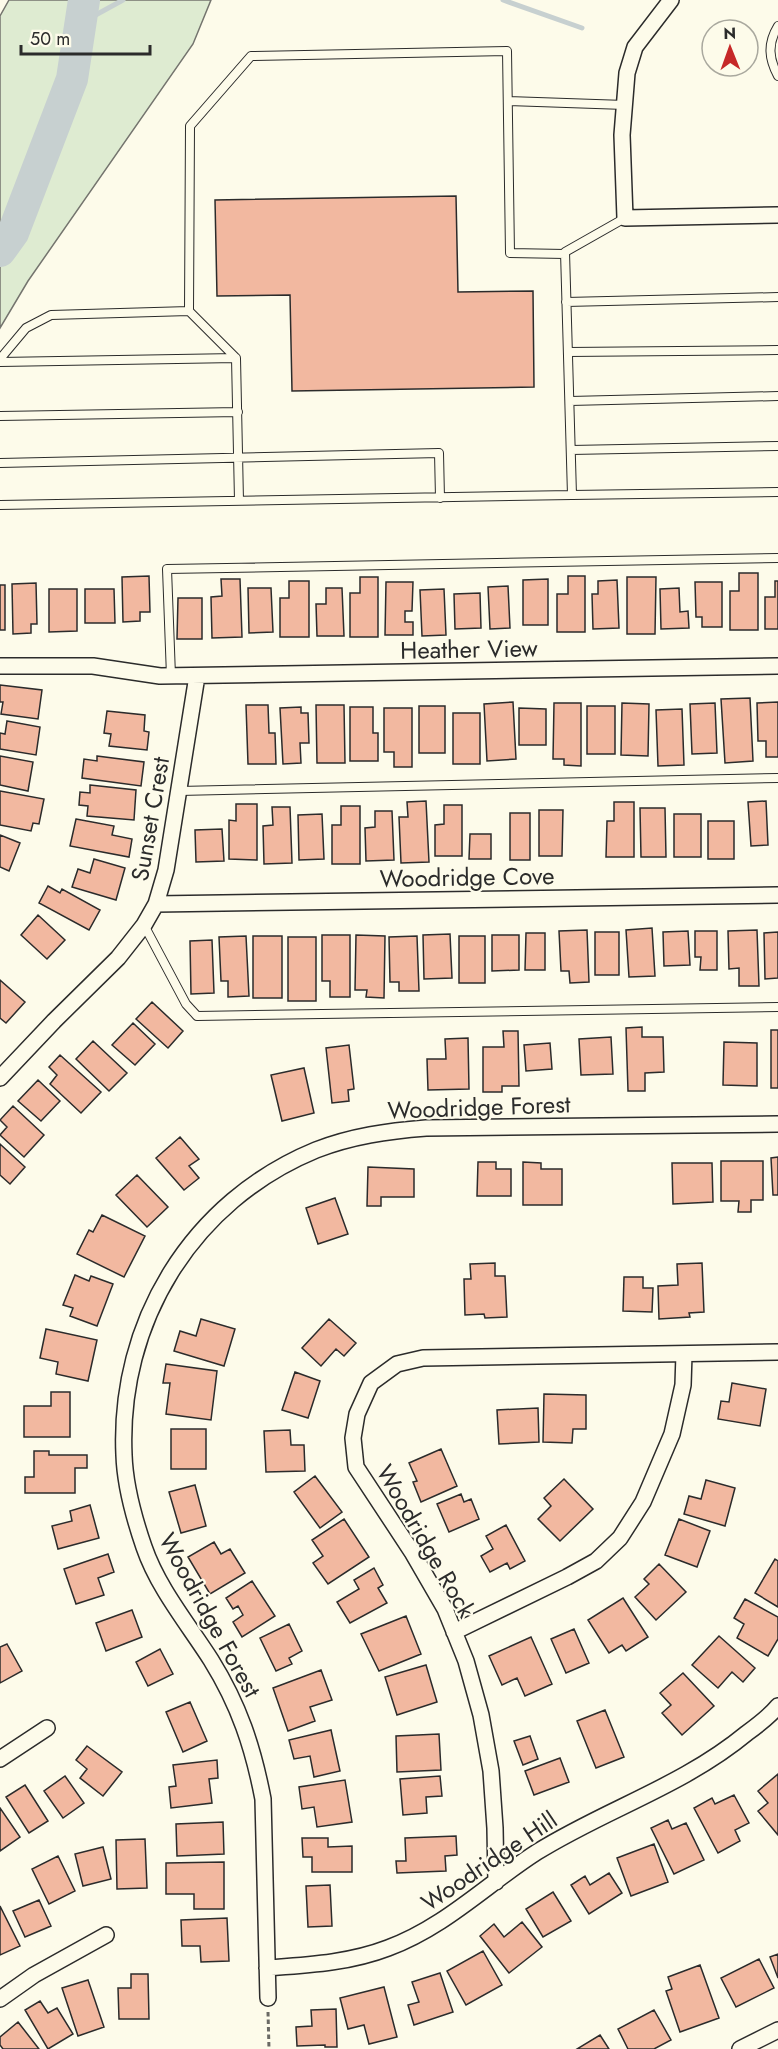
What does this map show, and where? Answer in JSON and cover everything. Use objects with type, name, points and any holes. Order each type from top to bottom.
[{"type":"street","points":[[671,0],[636,47],[627,73],[622,135],[625,218],[778,215]]},
{"type":"street","name":"Heather View","points":[[0,666],[93,666],[165,676],[778,666]]},
{"type":"street","name":"Sunset Crest","points":[[0,1078],[118,958],[144,925],[156,904],[166,870],[197,675]]},
{"type":"street","name":"Woodridge Cove","points":[[156,904],[778,895]]},
{"type":"street","name":"Woodridge Forest","points":[[268,1998],[263,1799],[257,1766],[236,1704],[159,1580],[145,1551],[128,1489],[123,1425],[128,1382],[142,1330],[170,1272],[210,1222],[251,1187],[287,1164],[316,1150],[378,1132],[426,1128],[778,1124]]},
{"type":"street","name":"Woodridge Rock","points":[[496,1882],[491,1771],[482,1715],[466,1661],[440,1599],[357,1467],[354,1438],[357,1414],[371,1383],[397,1364],[423,1358],[778,1353]]},
{"type":"street","points":[[454,1632],[586,1566],[620,1538],[643,1502],[672,1434],[683,1385],[684,1354]]},
{"type":"street","name":"Woodridge Hill","points":[[267,1968],[328,1963],[358,1957],[416,1936],[443,1921],[537,1852],[710,1762],[778,1706]]},
{"type":"street","points":[[0,1759],[47,1728]]},
{"type":"street","points":[[0,1999],[34,1975],[106,1935]]},
{"type":"street","points":[[740,2049],[778,2030]]},
{"type":"lane","points":[[778,26],[769,49],[772,65],[778,76]]},
{"type":"lane","points":[[239,501],[236,358],[189,311],[190,126],[251,56],[507,51],[510,253],[565,254],[625,218]]},
{"type":"lane","points":[[508,101],[625,105]]},
{"type":"lane","points":[[565,254],[572,495]]},
{"type":"lane","points":[[566,302],[778,297]]},
{"type":"lane","points":[[0,361],[26,328],[51,315],[189,311]]},
{"type":"lane","points":[[568,352],[778,350]]},
{"type":"lane","points":[[0,361],[236,358]]},
{"type":"lane","points":[[570,401],[778,396]]},
{"type":"lane","points":[[0,416],[238,412]]},
{"type":"lane","points":[[571,450],[778,446]]},
{"type":"lane","points":[[0,463],[439,453],[440,498]]},
{"type":"lane","points":[[0,505],[778,492]]},
{"type":"lane","points":[[165,676],[167,569],[778,558]]},
{"type":"lane","points":[[179,791],[778,778]]},
{"type":"lane","points":[[144,925],[186,1004],[197,1016],[778,1007]]},
{"type":"path","points":[[268,1998],[269,2049]]},
{"type":"green space","points":[[9,0],[211,0],[193,44],[28,281],[0,328],[0,16]]},
{"type":"building","points":[[456,196],[458,292],[533,291],[534,387],[292,391],[290,295],[217,296],[215,200]]},
{"type":"building","points":[[739,573],[758,573],[758,630],[730,630],[730,591],[739,591]]},
{"type":"building","points":[[149,576],[150,612],[140,612],[140,621],[123,622],[122,577]]},
{"type":"building","points":[[568,576],[585,576],[585,632],[557,632],[557,594],[568,594]]},
{"type":"building","points":[[360,577],[378,577],[378,637],[350,637],[350,593],[360,593]]},
{"type":"building","points":[[627,577],[656,577],[655,634],[627,634]]},
{"type":"building","points":[[221,579],[240,579],[242,637],[212,638],[211,597],[222,596]]},
{"type":"building","points":[[548,579],[548,625],[523,625],[523,580]]},
{"type":"building","points":[[617,580],[619,628],[593,629],[592,594],[598,594],[598,581]]},
{"type":"building","points":[[289,581],[309,581],[309,637],[280,637],[280,598],[289,598]]},
{"type":"building","points":[[775,581],[778,581],[778,629],[765,629],[765,597],[775,597]]},
{"type":"building","points":[[386,582],[413,582],[412,611],[405,611],[405,622],[413,622],[413,635],[385,635]]},
{"type":"building","points":[[695,582],[722,582],[722,627],[702,627],[702,617],[696,617]]},
{"type":"building","points":[[36,583],[37,624],[31,624],[31,633],[13,634],[12,584]]},
{"type":"building","points":[[0,585],[5,585],[5,630],[0,630]]},
{"type":"building","points":[[508,586],[510,628],[490,629],[488,587]]},
{"type":"building","points":[[248,588],[271,588],[273,632],[249,633]]},
{"type":"building","points":[[326,588],[342,588],[344,636],[317,636],[316,604],[326,604]]},
{"type":"building","points":[[679,588],[680,612],[688,611],[689,628],[661,629],[660,589]]},
{"type":"building","points":[[49,589],[77,589],[77,631],[49,632]]},
{"type":"building","points":[[85,589],[114,589],[115,623],[85,623]]},
{"type":"building","points":[[444,589],[446,635],[422,636],[420,590]]},
{"type":"building","points":[[480,593],[481,628],[455,629],[454,594]]},
{"type":"building","points":[[178,598],[202,598],[202,639],[177,639]]},
{"type":"building","points":[[0,685],[42,690],[38,719],[1,714],[3,702],[0,702]]},
{"type":"building","points":[[750,698],[753,761],[725,763],[721,699]]},
{"type":"building","points":[[513,702],[516,759],[487,761],[484,704]]},
{"type":"building","points":[[778,702],[778,757],[766,757],[766,741],[758,741],[757,703]]},
{"type":"building","points":[[554,703],[581,703],[581,766],[564,765],[564,759],[553,759]]},
{"type":"building","points":[[622,703],[649,704],[648,756],[621,755]]},
{"type":"building","points":[[715,703],[717,753],[692,754],[690,704]]},
{"type":"building","points":[[246,705],[268,705],[269,733],[275,733],[276,764],[248,764]]},
{"type":"building","points":[[316,705],[344,705],[345,763],[317,763]]},
{"type":"building","points":[[419,706],[445,706],[445,753],[419,753]]},
{"type":"building","points":[[587,706],[615,706],[615,754],[587,754]]},
{"type":"building","points":[[301,707],[301,713],[308,713],[309,743],[300,743],[301,763],[283,764],[280,708]]},
{"type":"building","points":[[350,707],[373,707],[373,733],[378,733],[378,761],[350,761]]},
{"type":"building","points":[[384,708],[412,708],[412,767],[394,767],[394,752],[384,752]]},
{"type":"building","points":[[519,708],[546,709],[546,745],[519,745]]},
{"type":"building","points":[[682,709],[684,765],[658,766],[656,710]]},
{"type":"building","points":[[107,711],[145,715],[144,731],[149,732],[147,750],[109,746],[111,734],[104,733]]},
{"type":"building","points":[[453,713],[480,713],[480,764],[453,764]]},
{"type":"building","points":[[7,721],[40,727],[36,755],[0,749],[0,733],[5,734]]},
{"type":"building","points":[[0,756],[33,762],[28,791],[0,785]]},
{"type":"building","points":[[97,756],[144,762],[141,786],[82,778],[84,759],[97,761]]},
{"type":"building","points":[[90,785],[136,790],[134,820],[87,816],[88,806],[79,805],[80,792],[90,793]]},
{"type":"building","points":[[0,791],[44,799],[39,824],[33,823],[31,831],[0,825]]},
{"type":"building","points":[[426,801],[429,862],[401,863],[399,817],[408,817],[407,802]]},
{"type":"building","points":[[766,801],[768,845],[751,846],[748,802]]},
{"type":"building","points":[[614,802],[634,802],[634,857],[606,857],[607,821],[614,821]]},
{"type":"building","points":[[236,804],[257,804],[257,860],[229,859],[229,820],[236,821]]},
{"type":"building","points":[[444,805],[462,805],[462,856],[435,856],[435,825],[444,824]]},
{"type":"building","points":[[341,806],[360,806],[360,864],[332,864],[332,825],[341,825]]},
{"type":"building","points":[[272,807],[290,807],[292,863],[264,864],[263,826],[273,825]]},
{"type":"building","points":[[640,808],[665,808],[666,857],[641,857]]},
{"type":"building","points":[[539,810],[563,810],[562,856],[539,856]]},
{"type":"building","points":[[375,811],[392,811],[394,860],[366,861],[365,828],[375,827]]},
{"type":"building","points":[[510,813],[530,813],[530,860],[510,860]]},
{"type":"building","points":[[322,814],[324,859],[299,860],[298,815]]},
{"type":"building","points":[[674,814],[701,814],[701,857],[674,857]]},
{"type":"building","points":[[76,819],[114,826],[112,835],[132,839],[129,857],[70,846]]},
{"type":"building","points":[[708,821],[734,821],[734,859],[708,859]]},
{"type":"building","points":[[222,829],[224,861],[196,862],[195,830]]},
{"type":"building","points":[[470,834],[491,834],[491,859],[469,859]]},
{"type":"building","points":[[0,835],[20,843],[9,871],[0,867]]},
{"type":"building","points":[[94,859],[125,868],[116,900],[72,887],[78,869],[90,873]]},
{"type":"building","points":[[48,886],[60,893],[62,889],[100,910],[89,930],[39,903]]},
{"type":"building","points":[[38,915],[65,940],[47,959],[21,935]]},
{"type":"building","points":[[652,928],[655,976],[629,977],[626,930]]},
{"type":"building","points":[[587,930],[589,982],[570,983],[569,971],[561,971],[559,931]]},
{"type":"building","points":[[757,930],[759,986],[739,986],[739,968],[729,969],[728,931]]},
{"type":"building","points":[[688,931],[690,965],[664,966],[663,932]]},
{"type":"building","points":[[695,931],[717,931],[717,970],[700,970],[701,957],[695,957]]},
{"type":"building","points":[[595,932],[619,932],[619,975],[595,975]]},
{"type":"building","points":[[778,932],[778,978],[765,979],[764,933]]},
{"type":"building","points":[[526,933],[545,933],[545,970],[525,970]]},
{"type":"building","points":[[450,934],[452,978],[424,979],[423,935]]},
{"type":"building","points":[[322,935],[350,935],[350,997],[330,997],[330,981],[322,981]]},
{"type":"building","points":[[356,935],[385,936],[384,998],[366,997],[367,990],[355,990]]},
{"type":"building","points":[[492,935],[519,935],[519,970],[492,971]]},
{"type":"building","points":[[246,936],[249,996],[228,997],[228,981],[221,981],[219,937]]},
{"type":"building","points":[[253,936],[282,936],[282,998],[253,998]]},
{"type":"building","points":[[417,936],[419,991],[399,991],[399,982],[390,982],[389,937]]},
{"type":"building","points":[[459,936],[485,936],[485,983],[459,983]]},
{"type":"building","points":[[288,937],[316,937],[316,1001],[288,1001]]},
{"type":"building","points":[[212,940],[214,993],[191,994],[190,941]]},
{"type":"building","points":[[0,980],[25,1002],[6,1023],[0,1018]]},
{"type":"building","points":[[152,1002],[183,1031],[168,1048],[136,1019]]},
{"type":"building","points":[[133,1023],[155,1044],[135,1065],[112,1045]]},
{"type":"building","points":[[642,1027],[642,1037],[663,1037],[664,1072],[645,1073],[645,1091],[628,1091],[626,1028]]},
{"type":"building","points":[[771,1030],[778,1030],[778,1088],[771,1088]]},
{"type":"building","points":[[503,1031],[518,1031],[519,1086],[502,1086],[502,1092],[483,1092],[483,1047],[504,1047]]},
{"type":"building","points":[[611,1037],[613,1074],[581,1075],[579,1039]]},
{"type":"building","points":[[468,1038],[469,1089],[428,1090],[427,1059],[446,1059],[445,1039]]},
{"type":"building","points":[[93,1041],[127,1073],[109,1091],[76,1059]]},
{"type":"building","points":[[724,1042],[757,1043],[757,1086],[723,1085]]},
{"type":"building","points":[[550,1043],[552,1069],[526,1071],[524,1045]]},
{"type":"building","points":[[349,1045],[354,1089],[348,1090],[349,1101],[332,1103],[326,1048]]},
{"type":"building","points":[[60,1055],[101,1092],[81,1113],[50,1084],[57,1075],[49,1067]]},
{"type":"building","points":[[304,1068],[314,1113],[282,1121],[271,1075]]},
{"type":"building","points":[[38,1080],[60,1101],[41,1121],[18,1101]]},
{"type":"building","points":[[13,1106],[44,1135],[24,1157],[0,1135],[7,1127],[0,1120]]},
{"type":"building","points":[[180,1137],[199,1159],[189,1166],[199,1178],[184,1190],[156,1158]]},
{"type":"building","points":[[0,1144],[25,1167],[10,1184],[0,1175]]},
{"type":"building","points":[[778,1157],[778,1195],[773,1195],[771,1158]]},
{"type":"building","points":[[721,1161],[763,1161],[763,1200],[751,1200],[751,1212],[738,1212],[739,1201],[721,1201]]},
{"type":"building","points":[[478,1162],[496,1162],[496,1169],[511,1169],[511,1196],[477,1196]]},
{"type":"building","points":[[523,1162],[541,1163],[541,1169],[562,1169],[562,1205],[523,1205]]},
{"type":"building","points":[[672,1163],[712,1163],[713,1202],[673,1204]]},
{"type":"building","points":[[368,1167],[414,1169],[414,1197],[381,1197],[381,1206],[367,1206]]},
{"type":"building","points":[[137,1175],[168,1207],[147,1227],[116,1195]]},
{"type":"building","points":[[335,1198],[348,1234],[318,1244],[306,1208]]},
{"type":"building","points":[[102,1215],[145,1236],[124,1277],[77,1254],[89,1230],[93,1232]]},
{"type":"building","points":[[495,1263],[495,1276],[505,1276],[507,1317],[485,1318],[484,1314],[465,1315],[464,1279],[471,1279],[470,1264]]},
{"type":"building","points":[[702,1263],[704,1312],[689,1313],[690,1317],[659,1319],[658,1286],[678,1285],[677,1264]]},
{"type":"building","points":[[75,1275],[89,1281],[91,1276],[113,1284],[97,1326],[70,1316],[73,1308],[63,1305]]},
{"type":"building","points":[[624,1277],[643,1277],[643,1288],[653,1288],[652,1312],[623,1311]]},
{"type":"building","points":[[201,1319],[235,1329],[224,1366],[174,1351],[180,1331],[196,1336]]},
{"type":"building","points":[[329,1319],[356,1343],[344,1356],[336,1349],[321,1366],[302,1348]]},
{"type":"building","points":[[46,1329],[97,1340],[88,1381],[56,1374],[58,1362],[40,1358]]},
{"type":"building","points":[[166,1364],[217,1371],[211,1420],[166,1414],[170,1383],[163,1383]]},
{"type":"building","points":[[295,1372],[320,1381],[308,1418],[282,1410]]},
{"type":"building","points":[[732,1383],[766,1389],[760,1426],[718,1419],[721,1401],[729,1402]]},
{"type":"building","points":[[51,1392],[70,1392],[70,1437],[24,1437],[24,1406],[51,1406]]},
{"type":"building","points":[[544,1394],[586,1395],[586,1429],[573,1429],[572,1443],[543,1442]]},
{"type":"building","points":[[538,1408],[539,1442],[499,1444],[497,1410]]},
{"type":"building","points":[[171,1429],[206,1429],[206,1469],[171,1469]]},
{"type":"building","points":[[290,1430],[291,1445],[304,1445],[305,1471],[266,1472],[264,1431]]},
{"type":"building","points":[[441,1449],[457,1486],[421,1502],[413,1482],[417,1481],[409,1463]]},
{"type":"building","points":[[34,1451],[49,1451],[49,1455],[87,1455],[87,1468],[75,1468],[75,1493],[25,1493],[25,1477],[34,1477]]},
{"type":"building","points":[[315,1476],[342,1512],[320,1528],[294,1492]]},
{"type":"building","points":[[564,1479],[593,1509],[560,1541],[538,1519],[551,1506],[544,1498]]},
{"type":"building","points":[[706,1480],[735,1488],[725,1526],[684,1514],[689,1496],[701,1499]]},
{"type":"building","points":[[195,1485],[206,1526],[181,1533],[169,1492]]},
{"type":"building","points":[[461,1494],[464,1502],[471,1499],[479,1519],[449,1532],[437,1504]]},
{"type":"building","points":[[90,1505],[99,1538],[58,1549],[52,1526],[72,1521],[70,1511]]},
{"type":"building","points":[[344,1519],[369,1557],[328,1584],[313,1563],[323,1556],[312,1540]]},
{"type":"building","points":[[679,1519],[710,1531],[697,1567],[665,1555]]},
{"type":"building","points":[[506,1525],[525,1561],[510,1569],[507,1563],[490,1572],[481,1556],[493,1549],[486,1536]]},
{"type":"building","points":[[214,1542],[221,1554],[230,1549],[245,1573],[210,1594],[188,1557]]},
{"type":"building","points":[[108,1554],[114,1572],[98,1578],[104,1595],[76,1604],[64,1569]]},
{"type":"building","points":[[775,1559],[778,1561],[778,1607],[755,1593]]},
{"type":"building","points":[[659,1564],[686,1592],[656,1620],[635,1597],[649,1584],[644,1579]]},
{"type":"building","points":[[374,1568],[383,1585],[378,1588],[387,1603],[350,1623],[337,1602],[359,1589],[354,1580]]},
{"type":"building","points":[[252,1581],[275,1616],[242,1637],[233,1622],[243,1615],[238,1606],[233,1609],[226,1598]]},
{"type":"building","points":[[623,1598],[648,1637],[626,1651],[622,1645],[609,1653],[588,1620]]},
{"type":"building","points":[[745,1599],[778,1617],[778,1639],[768,1656],[737,1638],[744,1624],[734,1618]]},
{"type":"building","points":[[132,1610],[142,1637],[106,1651],[96,1623]]},
{"type":"building","points":[[406,1616],[421,1654],[379,1671],[361,1634]]},
{"type":"building","points":[[289,1624],[302,1651],[289,1658],[292,1664],[276,1671],[260,1638]]},
{"type":"building","points":[[574,1629],[589,1663],[566,1673],[551,1639]]},
{"type":"building","points":[[719,1636],[755,1668],[743,1682],[732,1672],[718,1688],[692,1665]]},
{"type":"building","points":[[531,1637],[552,1684],[525,1696],[517,1678],[502,1685],[489,1656]]},
{"type":"building","points":[[7,1644],[22,1671],[0,1683],[0,1647]]},
{"type":"building","points":[[160,1649],[173,1674],[148,1686],[136,1662]]},
{"type":"building","points":[[426,1665],[437,1702],[397,1715],[385,1677]]},
{"type":"building","points":[[321,1670],[332,1700],[310,1707],[315,1721],[288,1731],[273,1688]]},
{"type":"building","points":[[683,1673],[714,1706],[682,1735],[662,1713],[671,1705],[660,1693]]},
{"type":"building","points":[[190,1702],[207,1741],[183,1752],[166,1712]]},
{"type":"building","points":[[605,1710],[624,1757],[596,1768],[577,1721]]},
{"type":"building","points":[[331,1730],[340,1771],[314,1777],[310,1756],[294,1759],[289,1740]]},
{"type":"building","points":[[439,1734],[441,1770],[397,1772],[396,1736]]},
{"type":"building","points":[[530,1736],[538,1759],[523,1765],[514,1741]]},
{"type":"building","points":[[87,1746],[122,1772],[103,1796],[80,1778],[87,1769],[76,1760]]},
{"type":"building","points":[[560,1758],[569,1782],[534,1795],[525,1771]]},
{"type":"building","points":[[217,1760],[218,1778],[209,1779],[212,1803],[171,1808],[169,1787],[176,1786],[173,1765]]},
{"type":"building","points":[[778,1774],[778,1835],[758,1811],[768,1803],[758,1791]]},
{"type":"building","points":[[65,1776],[84,1803],[63,1818],[44,1791]]},
{"type":"building","points":[[440,1776],[442,1796],[426,1797],[427,1813],[403,1815],[400,1779]]},
{"type":"building","points":[[345,1780],[352,1822],[317,1827],[314,1807],[302,1809],[299,1787]]},
{"type":"building","points":[[25,1785],[48,1821],[29,1833],[6,1797]]},
{"type":"building","points":[[734,1795],[749,1823],[735,1830],[740,1841],[718,1853],[694,1808],[712,1798],[715,1804]]},
{"type":"building","points":[[0,1808],[20,1837],[0,1851]]},
{"type":"building","points":[[668,1820],[672,1829],[686,1823],[704,1860],[674,1874],[651,1828]]},
{"type":"building","points":[[223,1822],[224,1854],[177,1856],[176,1824]]},
{"type":"building","points":[[456,1836],[457,1855],[445,1856],[446,1871],[397,1873],[396,1861],[406,1861],[405,1838]]},
{"type":"building","points":[[302,1838],[328,1838],[328,1847],[352,1846],[352,1872],[312,1872],[312,1857],[303,1857]]},
{"type":"building","points":[[145,1839],[147,1888],[117,1889],[116,1840]]},
{"type":"building","points":[[654,1844],[668,1882],[631,1896],[617,1858]]},
{"type":"building","points":[[103,1847],[111,1879],[83,1886],[75,1854]]},
{"type":"building","points":[[58,1856],[75,1891],[49,1904],[32,1869]]},
{"type":"building","points":[[224,1862],[224,1909],[194,1909],[194,1894],[166,1894],[166,1863]]},
{"type":"building","points":[[609,1873],[622,1893],[589,1914],[571,1885],[585,1876],[590,1885]]},
{"type":"building","points":[[330,1885],[332,1926],[308,1927],[306,1886]]},
{"type":"building","points":[[553,1892],[571,1921],[543,1937],[526,1909]]},
{"type":"building","points":[[39,1900],[51,1926],[25,1937],[13,1911]]},
{"type":"building","points":[[0,1906],[20,1946],[0,1955]]},
{"type":"building","points":[[227,1918],[229,1961],[201,1962],[200,1946],[182,1946],[181,1920]]},
{"type":"building","points":[[522,1922],[542,1947],[509,1973],[480,1936],[494,1924],[504,1937]]},
{"type":"building","points":[[483,1951],[502,1985],[466,2005],[447,1971]]},
{"type":"building","points":[[778,1954],[778,1978],[770,1957]]},
{"type":"building","points":[[759,1959],[774,1988],[736,2007],[721,1978]]},
{"type":"building","points":[[700,1965],[719,2018],[680,2032],[666,1991],[672,1989],[668,1977]]},
{"type":"building","points":[[440,1973],[453,2012],[414,2025],[408,2005],[419,2002],[412,1982]]},
{"type":"building","points":[[131,1974],[148,1974],[149,2019],[119,2019],[118,1988],[131,1988]]},
{"type":"building","points":[[88,1980],[104,2027],[78,2036],[62,1988]]},
{"type":"building","points":[[384,1987],[397,2037],[369,2044],[364,2025],[348,2029],[340,1998]]},
{"type":"building","points":[[40,2001],[48,2013],[57,2008],[73,2034],[48,2049],[25,2010]]},
{"type":"building","points":[[336,2009],[337,2047],[297,2046],[296,2027],[312,2026],[311,2010]]},
{"type":"building","points":[[654,2010],[671,2040],[654,2049],[628,2049],[618,2029]]},
{"type":"building","points":[[18,2022],[39,2049],[3,2049],[0,2045],[0,2037]]},
{"type":"building","points":[[600,2035],[609,2049],[577,2049]]},
{"type":"waterway","points":[[0,251],[13,233],[72,79],[84,0]]},
{"type":"waterway","points":[[81,23],[123,0]]},
{"type":"waterway","points":[[503,0],[582,28]]}]
